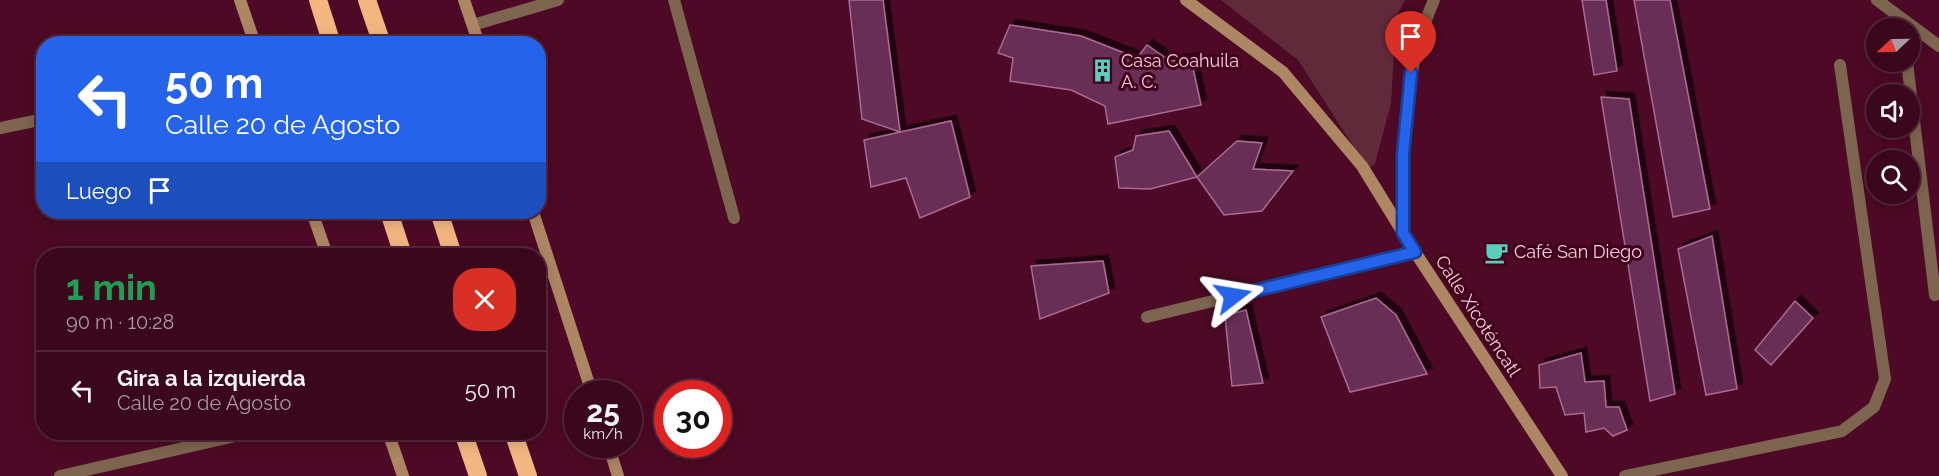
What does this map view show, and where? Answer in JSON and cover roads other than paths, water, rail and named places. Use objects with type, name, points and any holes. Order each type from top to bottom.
[{"type":"highway","points":[[318,0],[329,36]]},
{"type":"highway","points":[[367,0],[379,36]]},
{"type":"highway","points":[[391,219],[401,248]]},
{"type":"highway","points":[[441,219],[451,248]]},
{"type":"highway","points":[[464,440],[467,476]]},
{"type":"highway","points":[[466,440],[478,476]]},
{"type":"highway","points":[[516,440],[528,476]]},
{"type":"street","points":[[240,0],[252,36]]},
{"type":"street","points":[[464,0],[476,36]]},
{"type":"street","points":[[473,25],[558,0]]},
{"type":"street","points":[[674,0],[734,218]]},
{"type":"street","name":"Calle Xicoténcatl","points":[[1186,0],[1283,72],[1362,166],[1415,252],[1562,476]]},
{"type":"street","points":[[1403,233],[1403,154],[1411,73],[1418,39],[1434,0]]},
{"type":"street","points":[[1877,0],[1896,18]]},
{"type":"street","points":[[1920,34],[1939,46]]},
{"type":"street","points":[[1626,476],[1842,431],[1874,407],[1885,379],[1840,65]]},
{"type":"street","points":[[1908,72],[1935,295]]},
{"type":"street","points":[[0,128],[36,121]]},
{"type":"street","points":[[314,219],[325,248]]},
{"type":"street","points":[[535,219],[545,248]]},
{"type":"street","points":[[546,252],[588,380]]},
{"type":"street","points":[[1147,317],[1415,252]]},
{"type":"street","points":[[60,476],[218,440]]},
{"type":"street","points":[[391,440],[403,476]]},
{"type":"street","points":[[612,458],[618,476]]},
{"type":"place","name":"Casa Coahuila A. C.","points":[[1103,71]]},
{"type":"place","name":"Café San Diego","points":[[1496,252]]}]
